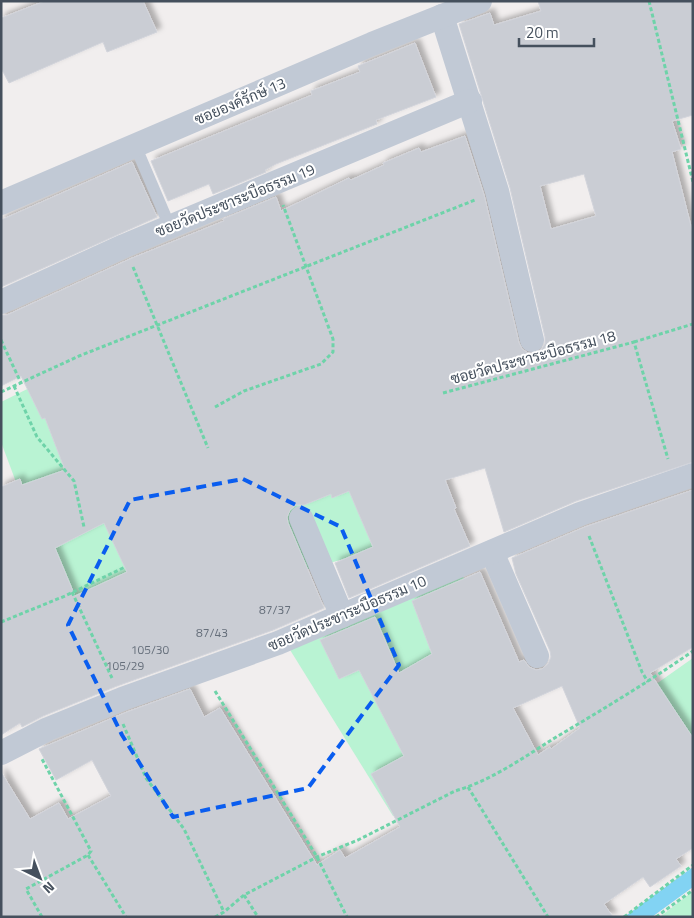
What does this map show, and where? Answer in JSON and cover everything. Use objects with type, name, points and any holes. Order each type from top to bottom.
[{"type":"street","name":"ซอยองค์รักษ์ 13","points":[[1,203],[480,1]]},
{"type":"street","points":[[442,16],[497,191],[532,340]]},
{"type":"street","name":"ซอยวัดประชาระบือธรรม 19","points":[[1,302],[124,246],[470,102]]},
{"type":"street","name":"ซอยวัดประชาระบือธรรม 10","points":[[1,753],[48,729],[118,701],[278,643],[580,514],[684,478]]},
{"type":"street","points":[[301,518],[342,616]]},
{"type":"street","points":[[492,552],[537,656]]},
{"type":"lane","points":[[135,145],[170,227]]},
{"type":"path","points":[[649,1],[693,182]]},
{"type":"path","points":[[215,406],[244,391],[322,364],[333,352],[333,339],[275,184]]},
{"type":"path","points":[[1,392],[79,356],[497,191]]},
{"type":"path","points":[[124,246],[208,448]]},
{"type":"path","points":[[634,342],[693,324]]},
{"type":"path","points":[[1,340],[21,383]]},
{"type":"path","name":"ซอยวัดประชาระบือธรรม 18","points":[[443,393],[634,342],[684,478]]},
{"type":"path","points":[[14,386],[37,437],[74,481],[84,527]]},
{"type":"path","points":[[580,514],[642,672],[648,682]]},
{"type":"path","points":[[1,622],[125,567]]},
{"type":"path","points":[[72,592],[118,701],[146,778],[184,829],[224,912]]},
{"type":"path","points":[[216,917],[244,895],[317,857],[358,840],[509,766],[648,682],[693,651]]},
{"type":"path","points":[[201,670],[317,857],[347,917]]},
{"type":"path","points":[[31,738],[90,850],[88,855],[26,889],[42,917]]},
{"type":"path","points":[[468,787],[548,917]]},
{"type":"path","points":[[88,855],[126,917]]},
{"type":"path","points":[[624,917],[693,865]]},
{"type":"path","points":[[656,917],[693,890]]},
{"type":"path","points":[[244,895],[258,917]]},
{"type":"highlighted area","points":[[243,479],[341,527],[399,665],[308,788],[173,817],[122,735],[68,625],[130,500]]},
{"type":"green space","points":[[90,358],[357,487],[380,549],[81,632],[62,605],[1,442],[1,402]]},
{"type":"green space","points":[[460,570],[488,631],[441,785],[393,816],[287,645]]},
{"type":"green space","points":[[693,658],[693,764],[649,689]]},
{"type":"green space","points":[[693,891],[693,917],[660,917]]},
{"type":"water","points":[[693,867],[693,887],[652,917],[624,917]]},
{"type":"building","points":[[45,1],[143,1],[157,32],[107,52],[103,42],[9,83],[1,68],[1,18]]},
{"type":"building","points":[[538,1],[693,1],[693,115],[672,121],[681,149],[672,152],[693,234],[693,462],[576,501],[504,532],[485,468],[445,480],[456,508],[454,509],[470,546],[349,598],[335,563],[373,547],[349,491],[332,498],[331,494],[304,505],[296,505],[290,510],[287,517],[288,523],[324,608],[273,630],[117,686],[43,716],[22,727],[20,723],[1,735],[1,487],[20,479],[22,485],[65,470],[45,418],[42,419],[21,376],[1,386],[1,315],[7,315],[130,259],[224,221],[223,219],[276,197],[281,211],[349,178],[351,180],[384,165],[383,163],[419,148],[421,152],[465,136],[484,195],[519,343],[522,349],[528,353],[535,353],[541,350],[545,344],[545,337],[510,188],[459,24],[490,13],[494,25],[541,11]],"holes":[[[584,174],[596,216],[551,229],[540,186]],[[104,523],[127,572],[75,596],[55,548]]]},
{"type":"building","points":[[415,43],[436,97],[376,120],[377,124],[276,164],[265,170],[266,172],[213,194],[209,184],[168,201],[151,161],[312,95],[311,91],[360,72],[358,66]]},
{"type":"building","points":[[132,162],[157,217],[1,287],[1,220]]},
{"type":"building","points":[[693,490],[693,647],[650,673],[693,738],[693,848],[676,859],[681,866],[650,887],[643,877],[604,904],[613,917],[1,917],[1,772],[30,819],[59,803],[68,819],[111,796],[92,760],[56,780],[39,749],[127,712],[190,689],[204,717],[220,708],[317,865],[340,850],[345,858],[400,827],[371,774],[404,756],[359,670],[339,679],[320,640],[375,617],[399,673],[432,654],[412,601],[480,572],[519,662],[524,660],[529,667],[536,670],[542,669],[548,664],[551,657],[550,651],[516,574],[512,558],[585,527]],"holes":[[[562,686],[580,728],[551,749],[550,747],[538,755],[513,708]]]}]
